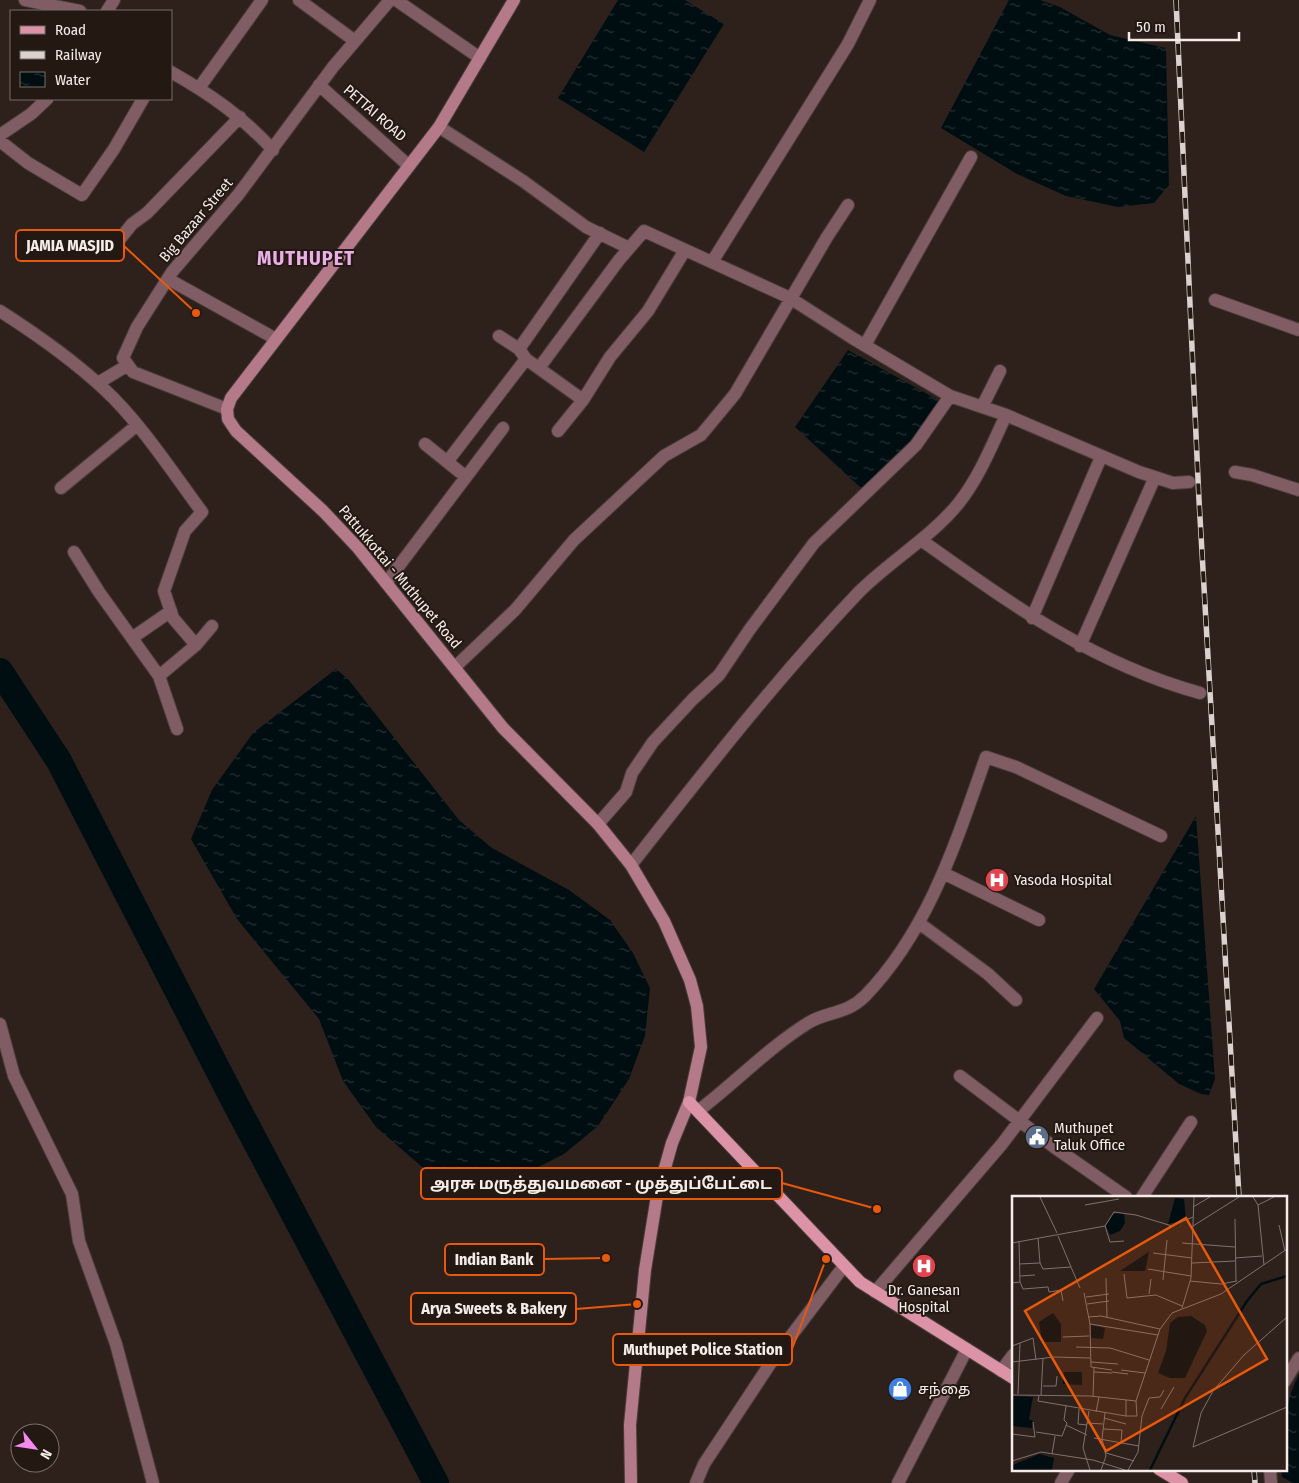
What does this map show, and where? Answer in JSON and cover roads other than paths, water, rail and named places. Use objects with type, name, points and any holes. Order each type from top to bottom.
[{"type":"main road","points":[[227,410],[242,382],[350,246],[439,127],[514,0]]},
{"type":"main road","name":"Pattukkottai - Muthupet Road","points":[[227,410],[228,419],[236,431],[271,465],[324,511],[358,548],[504,728],[598,824],[631,865],[664,921],[690,980],[698,1006],[701,1047],[694,1106],[672,1143],[657,1196],[645,1270],[631,1416],[631,1483]]},
{"type":"main road","points":[[694,1106],[860,1282],[1012,1377]]},
{"type":"main road","points":[[1161,1470],[1182,1483]]},
{"type":"street","points":[[25,0],[75,10]]},
{"type":"street","points":[[199,88],[262,0]]},
{"type":"street","points":[[299,0],[354,41]]},
{"type":"street","name":"PETTAI ROAD","points":[[390,0],[354,41],[319,86],[409,166]]},
{"type":"street","points":[[396,0],[480,58]]},
{"type":"street","points":[[712,262],[803,119],[848,44],[870,0]]},
{"type":"street","points":[[172,73],[199,88],[240,117],[273,150]]},
{"type":"street","name":"Big Bazaar Street","points":[[128,365],[123,358],[137,327],[168,279],[273,150],[319,86]]},
{"type":"street","points":[[0,135],[32,114],[46,100]]},
{"type":"street","points":[[0,141],[28,163],[82,195],[114,149],[142,100]]},
{"type":"street","points":[[112,249],[132,224],[147,213],[240,117]]},
{"type":"street","points":[[439,127],[523,180],[586,226],[630,248]]},
{"type":"street","points":[[865,345],[972,157]]},
{"type":"street","points":[[455,667],[515,610],[581,534],[664,456],[701,435],[735,394],[790,298],[848,205]]},
{"type":"street","points":[[539,368],[644,231],[790,298],[950,396],[1006,415],[1155,477],[1173,483],[1188,482]]},
{"type":"street","points":[[447,462],[523,354],[600,234]]},
{"type":"street","points":[[558,431],[584,400],[610,357],[648,311],[685,250]]},
{"type":"street","points":[[168,279],[276,339]]},
{"type":"street","points":[[1215,300],[1299,330]]},
{"type":"street","points":[[0,311],[82,369],[98,383],[136,426],[202,512],[185,531],[164,591],[173,618],[196,645]]},
{"type":"street","points":[[499,336],[539,368],[584,400]]},
{"type":"street","points":[[98,383],[128,365],[134,372],[227,410]]},
{"type":"street","points":[[982,407],[1000,371]]},
{"type":"street","points":[[598,824],[626,792],[632,773],[653,742],[693,699],[719,675],[750,629],[814,543],[916,445],[950,396]]},
{"type":"street","points":[[631,865],[703,773],[781,680],[860,591],[921,540],[958,504],[978,473],[1006,415]]},
{"type":"street","points":[[61,488],[136,426]]},
{"type":"street","points":[[386,583],[502,428]]},
{"type":"street","points":[[425,444],[466,477]]},
{"type":"street","points":[[1032,618],[1101,456]]},
{"type":"street","points":[[1235,472],[1252,475],[1299,490]]},
{"type":"street","points":[[1080,646],[1155,477]]},
{"type":"street","points":[[921,540],[1032,618],[1080,646],[1172,685],[1200,693]]},
{"type":"street","points":[[74,552],[99,592],[159,676],[177,729]]},
{"type":"street","points":[[132,638],[171,611]]},
{"type":"street","points":[[159,676],[196,645],[212,626]]},
{"type":"street","points":[[694,1106],[724,1091],[747,1068],[809,1022],[845,1011],[864,997],[888,968],[918,923],[943,873],[986,757],[1016,767],[1161,836]]},
{"type":"street","points":[[943,873],[1039,920]]},
{"type":"street","points":[[918,923],[988,974],[1016,1000]]},
{"type":"street","points":[[875,1292],[942,1215],[1019,1121],[1097,1018]]},
{"type":"street","points":[[0,1024],[14,1076],[72,1194],[79,1241],[116,1344],[153,1483]]},
{"type":"street","points":[[960,1076],[1019,1121],[1125,1196]]},
{"type":"street","points":[[1143,1196],[1191,1122]]},
{"type":"street","points":[[696,1483],[704,1464],[772,1361],[844,1266]]},
{"type":"street","points":[[898,1483],[966,1349]]},
{"type":"street","points":[[1001,1371],[1012,1356]]},
{"type":"street","points":[[1286,1379],[1299,1358]]},
{"type":"street","points":[[1061,1483],[1068,1470]]},
{"type":"street","points":[[1270,1470],[1271,1483]]},
{"type":"water","points":[[618,0],[685,0],[724,24],[644,152],[558,98]]},
{"type":"water","points":[[1009,0],[1040,0],[1060,7],[1110,35],[1166,48],[1169,185],[1154,203],[1118,207],[1066,196],[1017,174],[941,128]]},
{"type":"water","points":[[848,350],[940,401],[906,447],[863,487],[860,487],[795,427]]},
{"type":"water","points":[[336,669],[348,679],[459,820],[492,848],[569,890],[610,920],[633,953],[650,988],[645,1036],[629,1079],[598,1126],[564,1154],[486,1191],[436,1179],[376,1127],[343,1081],[319,1019],[237,919],[191,839],[212,790],[253,733]]},
{"type":"water","points":[[1196,816],[1215,1079],[1209,1095],[1201,1094],[1179,1084],[1124,1038],[1120,1021],[1094,989]]},
{"type":"water","points":[[1299,1375],[1299,1483],[1293,1483],[1282,1477],[1281,1470],[1286,1470],[1287,1409]]},
{"type":"waterway","points":[[0,671],[59,761],[235,1103],[436,1483]]},
{"type":"railway","points":[[1176,0],[1199,500],[1239,1196]]},
{"type":"railway","points":[[1254,1470],[1255,1483]]},
{"type":"place","name":"JAMIA MASJID","points":[[196,313]]},
{"type":"place","name":"Yasoda Hospital","points":[[997,880]]},
{"type":"place","name":"Muthupet Taluk Office","points":[[1037,1137]]},
{"type":"place","name":"அரசு மருத்துவமனை - முத்துப்பேட்டை","points":[[877,1209]]},
{"type":"place","name":"Indian Bank","points":[[606,1258]]},
{"type":"place","name":"Muthupet Police Station","points":[[826,1259]]},
{"type":"place","name":"Dr. Ganesan Hospital","points":[[924,1266]]},
{"type":"place","name":"Arya Sweets & Bakery","points":[[637,1304]]},
{"type":"place","name":"சந்தை","points":[[900,1389]]},
{"type":"district","name":"MUTHUPET","points":[[306,258]]}]
